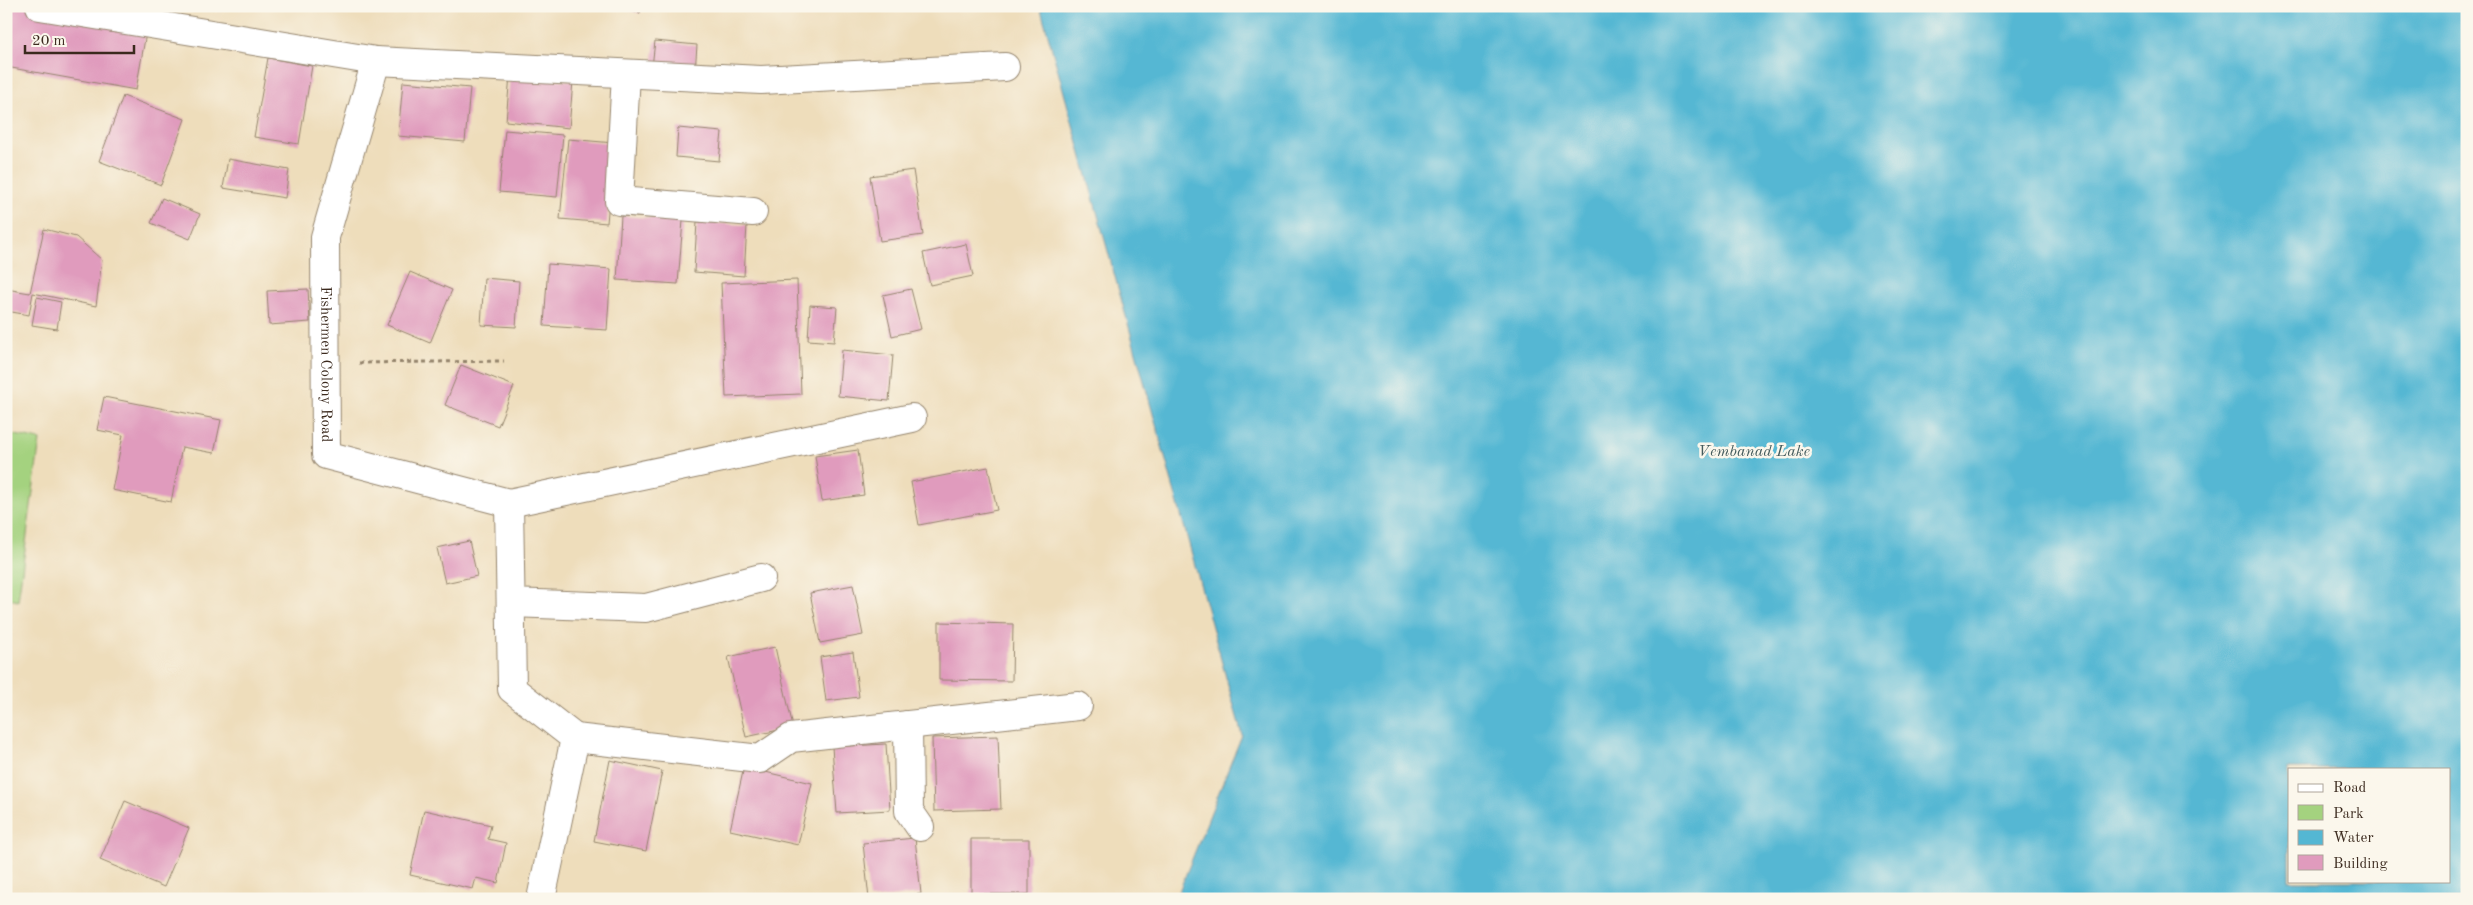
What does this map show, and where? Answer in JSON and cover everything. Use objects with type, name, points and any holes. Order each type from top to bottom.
[{"type":"street","points":[[40,6],[376,61],[761,80],[1006,67]]},
{"type":"street","name":"Fishermen Colony Road","points":[[376,61],[324,237],[326,455],[509,503]]},
{"type":"street","points":[[626,74],[619,201],[753,212]]},
{"type":"street","points":[[912,418],[509,503],[512,689],[575,738],[760,759],[791,738],[1078,706]]},
{"type":"street","points":[[511,603],[646,608],[761,578]]},
{"type":"street","points":[[908,725],[909,811],[920,827]]},
{"type":"street","points":[[540,899],[575,738]]},
{"type":"path","points":[[326,364],[504,361]]},
{"type":"green space","points":[[6,433],[40,440],[18,601],[6,598]]},
{"type":"water","name":"Vembanad Lake","points":[[1040,6],[2467,6],[2467,899],[1176,899],[1242,735]]},
{"type":"building","points":[[11,6],[29,6],[147,27],[136,90],[6,67],[6,36]]},
{"type":"building","points":[[611,6],[642,6],[640,13]]},
{"type":"building","points":[[655,41],[697,45],[695,72],[652,67]]},
{"type":"building","points":[[268,58],[312,66],[299,144],[254,137]]},
{"type":"building","points":[[510,75],[573,81],[569,128],[506,121]]},
{"type":"building","points":[[403,82],[470,88],[465,142],[398,136]]},
{"type":"building","points":[[123,96],[185,119],[161,185],[99,161]]},
{"type":"building","points":[[678,128],[722,132],[719,161],[676,157]]},
{"type":"building","points":[[505,130],[563,135],[557,197],[499,192]]},
{"type":"building","points":[[568,139],[614,143],[607,223],[560,219]]},
{"type":"building","points":[[228,159],[289,170],[285,198],[223,188]]},
{"type":"building","points":[[913,170],[923,235],[880,241],[870,176]]},
{"type":"building","points":[[162,198],[200,214],[190,239],[151,223]]},
{"type":"building","points":[[621,216],[683,220],[678,284],[617,280]]},
{"type":"building","points":[[697,222],[747,225],[744,276],[694,272]]},
{"type":"building","points":[[44,229],[76,237],[102,260],[96,306],[33,293],[29,315],[6,311],[6,289],[30,293]]},
{"type":"building","points":[[966,244],[973,276],[930,285],[923,253]]},
{"type":"building","points":[[548,264],[611,269],[607,330],[544,326]]},
{"type":"building","points":[[410,272],[452,290],[430,343],[387,325]]},
{"type":"building","points":[[484,278],[519,281],[516,327],[481,325]]},
{"type":"building","points":[[797,280],[801,394],[726,397],[721,283]]},
{"type":"building","points":[[308,289],[310,322],[269,325],[267,291]]},
{"type":"building","points":[[911,289],[921,329],[892,336],[883,295]]},
{"type":"building","points":[[37,297],[61,302],[57,329],[32,325]]},
{"type":"building","points":[[810,305],[837,307],[834,342],[808,340]]},
{"type":"building","points":[[842,350],[893,355],[889,401],[838,396]]},
{"type":"building","points":[[461,365],[514,386],[498,426],[445,405]]},
{"type":"building","points":[[104,397],[221,420],[214,453],[182,447],[171,502],[112,490],[123,435],[97,430]]},
{"type":"building","points":[[858,450],[864,495],[822,501],[815,456]]},
{"type":"building","points":[[988,467],[997,510],[919,525],[911,482]]},
{"type":"building","points":[[469,541],[477,576],[445,583],[437,548]]},
{"type":"building","points":[[853,585],[863,635],[820,643],[810,593]]},
{"type":"building","points":[[939,622],[1013,624],[1012,681],[939,680]]},
{"type":"building","points":[[775,647],[793,727],[746,737],[728,657]]},
{"type":"building","points":[[853,652],[859,697],[826,701],[820,657]]},
{"type":"building","points":[[998,736],[1001,809],[934,811],[932,738]]},
{"type":"building","points":[[886,744],[890,810],[837,813],[832,747]]},
{"type":"building","points":[[610,760],[662,771],[646,851],[594,841]]},
{"type":"building","points":[[744,767],[812,783],[798,845],[730,830]]},
{"type":"building","points":[[125,801],[189,828],[164,887],[100,860]]},
{"type":"building","points":[[424,810],[491,825],[488,839],[506,843],[498,883],[476,878],[473,889],[410,875]]},
{"type":"building","points":[[915,838],[921,894],[869,899],[863,843]]},
{"type":"building","points":[[971,839],[1029,839],[1029,894],[971,894]]}]
